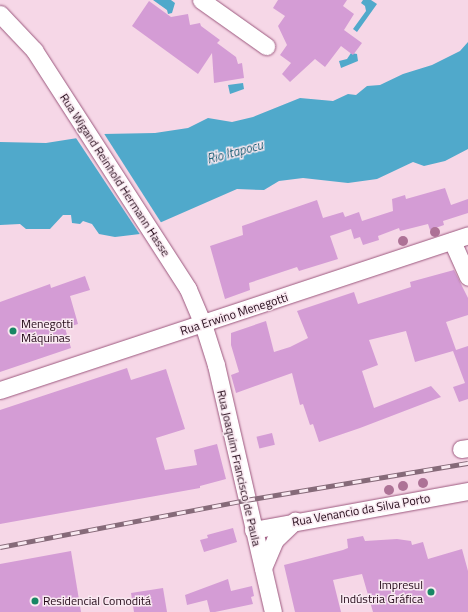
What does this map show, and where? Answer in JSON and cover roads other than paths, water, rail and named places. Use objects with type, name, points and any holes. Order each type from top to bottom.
[{"type":"street","points":[[201,0],[266,46]]},
{"type":"street","name":"Rua Wigand Reinhold Hermann Hasse","points":[[0,14],[16,33],[34,50],[168,255],[188,289],[203,324]]},
{"type":"street","name":"Rua Wigand Reinhold Hermann Hasse","points":[[0,26],[16,33]]},
{"type":"street","name":"Rua Erwino Menegotti","points":[[0,390],[468,235]]},
{"type":"street","points":[[452,241],[468,277]]},
{"type":"street","name":"Rua Joaquim Francisco de Paula","points":[[203,324],[217,372],[273,612]]},
{"type":"street","name":"Rua Venancio da Silva Porto","points":[[253,530],[295,521],[468,491]]},
{"type":"street","points":[[263,568],[275,540],[295,521]]},
{"type":"water","points":[[153,0],[171,0],[175,3],[172,13],[168,14],[167,10]]},
{"type":"water","points":[[363,0],[371,0],[377,4],[357,32],[353,29],[366,11],[365,6],[361,3]]},
{"type":"water","name":"Rio Itapocu","points":[[468,42],[468,149],[445,161],[424,166],[413,162],[377,179],[348,183],[303,178],[279,181],[264,190],[237,189],[157,224],[140,234],[115,237],[99,234],[92,224],[83,221],[80,224],[72,223],[71,215],[63,215],[50,229],[26,229],[20,224],[0,225],[0,142],[46,143],[103,134],[155,133],[188,128],[208,118],[232,122],[253,117],[300,98],[333,101],[348,94],[356,95],[367,86],[380,85],[403,74],[432,65],[460,51]]},
{"type":"water","points":[[351,53],[357,54],[358,61],[341,68],[339,61],[347,59]]},
{"type":"water","points":[[243,83],[244,89],[230,94],[228,85]]},
{"type":"railway","points":[[0,547],[246,500],[468,463]]},
{"type":"place","name":"Menegotti Máquinas","points":[[13,331]]},
{"type":"place","name":"Impresul Indústria Gráfica","points":[[431,592]]},
{"type":"place","name":"Residencial Comoditá","points":[[35,601]]}]
